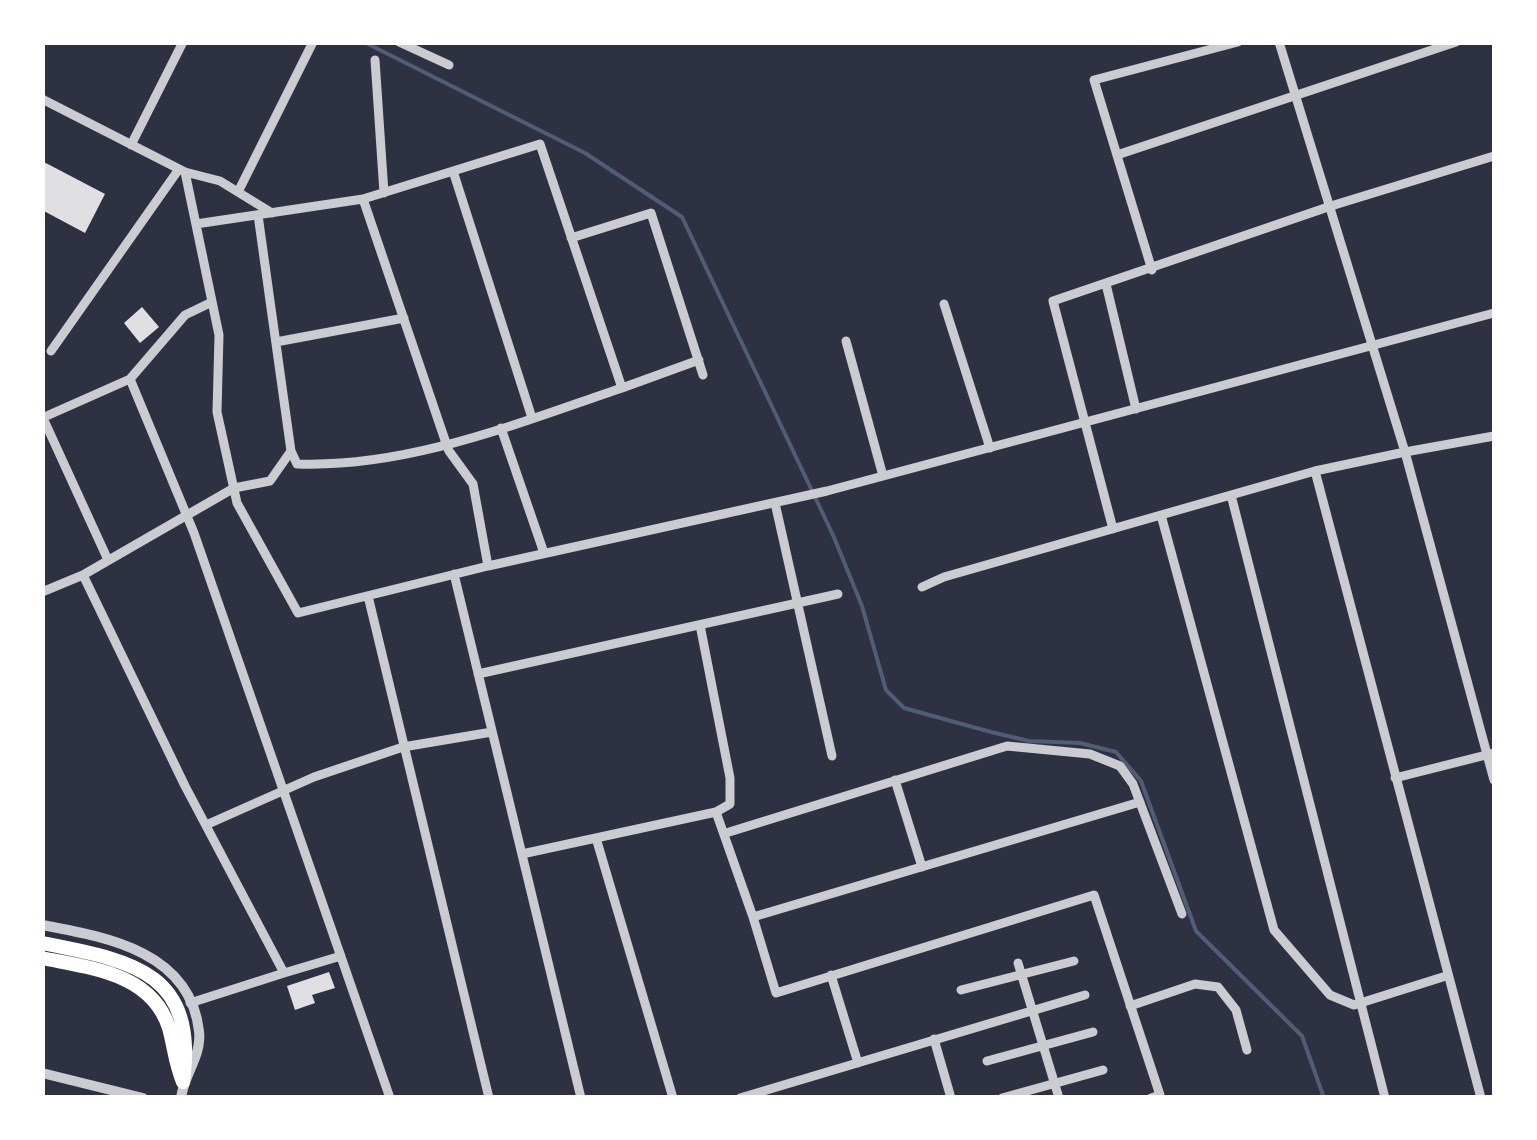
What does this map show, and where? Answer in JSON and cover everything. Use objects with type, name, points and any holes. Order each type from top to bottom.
[{"type":"main road","points":[[42,943],[122,960],[147,973],[174,1004],[188,1044],[182,1090]]},
{"type":"main road","points":[[42,958],[115,974],[141,988],[164,1017],[182,1090]]},
{"type":"street","points":[[131,145],[183,42]]},
{"type":"street","points":[[238,192],[313,42]]},
{"type":"street","points":[[399,42],[449,66]]},
{"type":"street","points":[[1152,270],[1094,80],[1238,42]]},
{"type":"street","points":[[1279,42],[1404,452],[1491,754],[1494,780]]},
{"type":"street","points":[[1117,155],[1456,42]]},
{"type":"street","points":[[374,60],[384,192]]},
{"type":"street","points":[[42,98],[182,170],[220,181],[272,212]]},
{"type":"street","points":[[196,224],[363,199],[540,144],[622,388]]},
{"type":"street","points":[[1113,529],[1054,301],[1331,206],[1494,156]]},
{"type":"street","points":[[182,170],[219,335],[217,412],[237,503],[298,613],[544,553],[813,494],[1494,313]]},
{"type":"street","points":[[51,351],[182,170]]},
{"type":"street","points":[[453,171],[532,418]]},
{"type":"street","points":[[363,199],[448,446],[473,484],[488,566]]},
{"type":"street","points":[[571,238],[651,213],[704,374]]},
{"type":"street","points":[[258,215],[291,450],[297,464],[327,465],[448,446],[699,360]]},
{"type":"street","points":[[1106,284],[1136,409]]},
{"type":"street","points":[[108,560],[43,418],[130,379],[185,315],[212,302]]},
{"type":"street","points":[[944,304],[990,448]]},
{"type":"street","points":[[276,342],[404,318]]},
{"type":"street","points":[[846,341],[883,476]]},
{"type":"street","points":[[130,379],[186,514],[390,1098]]},
{"type":"street","points":[[501,428],[544,553]]},
{"type":"street","points":[[922,587],[944,576],[1315,471],[1494,436]]},
{"type":"street","points":[[42,592],[83,574],[234,488],[270,482],[291,450]]},
{"type":"street","points":[[1315,471],[1481,1098]]},
{"type":"street","points":[[1231,495],[1385,1098]]},
{"type":"street","points":[[774,503],[832,756]]},
{"type":"street","points":[[1161,515],[1274,930],[1330,995],[1359,1004],[1446,976]]},
{"type":"street","points":[[83,574],[206,825],[284,973]]},
{"type":"street","points":[[454,574],[581,1098]]},
{"type":"street","points":[[478,674],[838,594]]},
{"type":"street","points":[[368,596],[489,1098]]},
{"type":"street","points":[[522,854],[716,812],[730,804],[730,778],[700,625]]},
{"type":"street","points":[[206,825],[283,791],[402,747],[492,732]]},
{"type":"street","points":[[726,832],[1007,746],[1090,754],[1120,766],[1140,802],[1182,914]]},
{"type":"street","points":[[1396,778],[1491,754]]},
{"type":"street","points":[[895,780],[922,867]]},
{"type":"street","points":[[753,918],[1140,802]]},
{"type":"street","points":[[716,812],[726,832],[776,992],[1094,895],[1157,1097]]},
{"type":"street","points":[[596,838],[673,1098]]},
{"type":"street","points":[[42,924],[110,938],[147,953],[172,973],[190,1003],[199,1031],[198,1055],[182,1090]]},
{"type":"street","points":[[190,1003],[341,956]]},
{"type":"street","points":[[962,990],[1074,961]]},
{"type":"street","points":[[1018,964],[1058,1098]]},
{"type":"street","points":[[831,976],[858,1063]]},
{"type":"street","points":[[1130,1006],[1194,984],[1218,987],[1236,1010],[1247,1050]]},
{"type":"street","points":[[740,1098],[1085,995]]},
{"type":"street","points":[[986,1061],[1093,1032]]},
{"type":"street","points":[[934,1039],[951,1098]]},
{"type":"street","points":[[1002,1098],[1103,1070]]},
{"type":"street","points":[[42,1073],[143,1098]]},
{"type":"building","points":[[42,161],[105,194],[85,233],[42,210]]},
{"type":"building","points":[[142,307],[159,327],[140,343],[124,323]]},
{"type":"building","points":[[329,972],[335,988],[312,995],[315,1003],[295,1010],[287,986]]},
{"type":"waterway","points":[[364,42],[585,153],[682,217],[833,535],[862,606],[886,690],[904,708],[991,732],[1029,741],[1080,743],[1116,752],[1141,781],[1196,931],[1302,1036],[1324,1098]]}]
